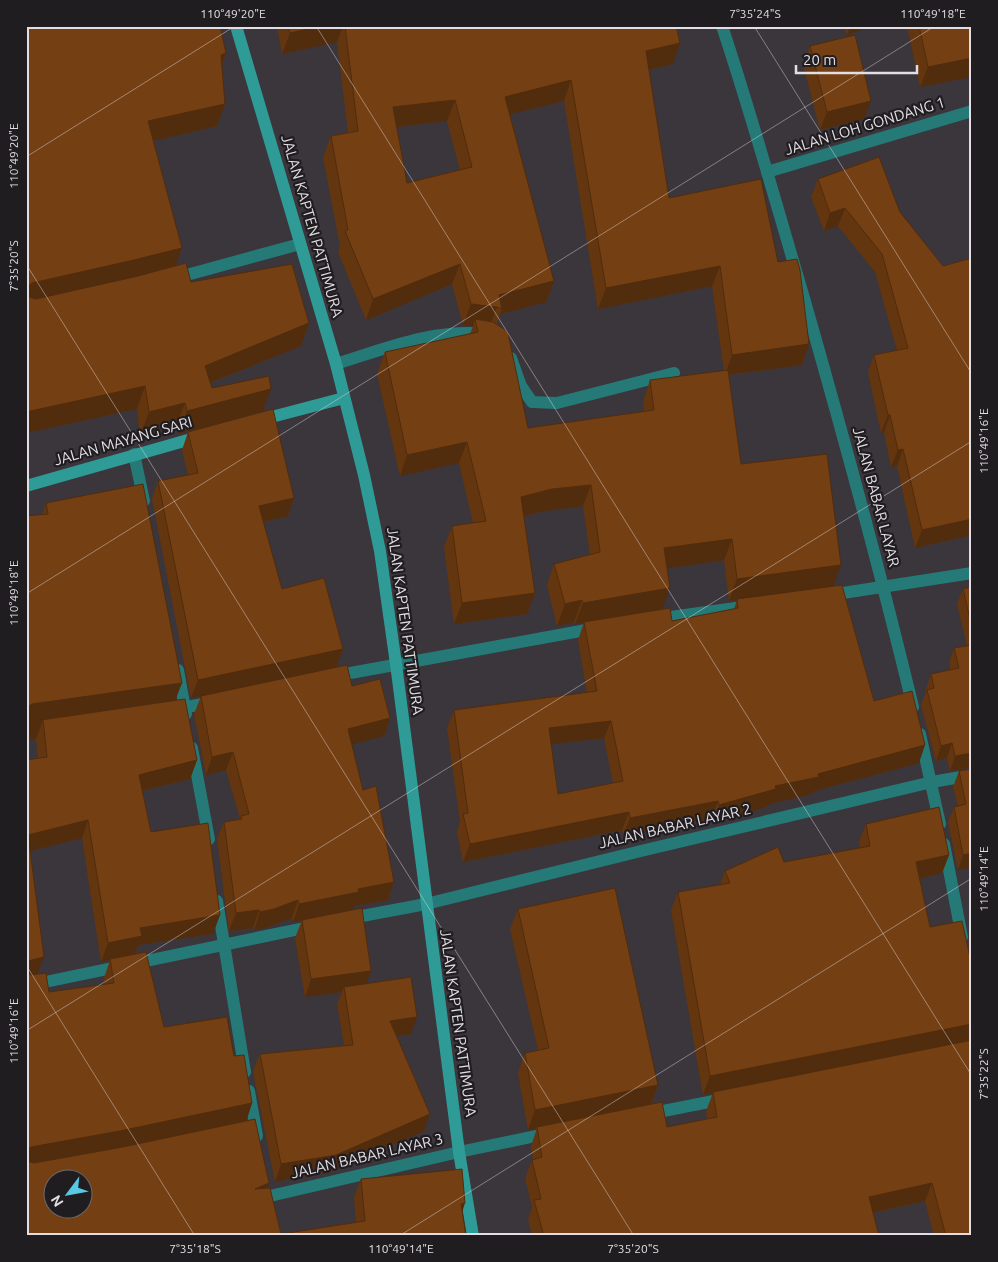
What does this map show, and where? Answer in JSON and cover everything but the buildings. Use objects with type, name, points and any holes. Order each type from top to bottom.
[{"type":"main road","name":"JALAN KAPTEN PATTIMURA","points":[[236,26],[336,364],[364,475],[380,551],[459,1152],[473,1236]]},
{"type":"main road","points":[[248,423],[344,398]]},
{"type":"main road","name":"JALAN MAYANG SARI","points":[[26,486],[210,434]]},
{"type":"street","name":"JALAN BABAR LAYAR","points":[[722,26],[768,172],[884,588],[932,782],[964,946]]},
{"type":"street","name":"JALAN LOH GONDANG 1","points":[[768,172],[972,111]]},
{"type":"street","points":[[157,283],[300,244]]},
{"type":"street","points":[[336,364],[432,336],[468,332],[487,334],[494,338]]},
{"type":"street","points":[[505,347],[509,352],[521,386],[532,402],[557,403],[674,373]]},
{"type":"street","points":[[134,454],[146,511]]},
{"type":"street","points":[[815,597],[884,588],[972,573]]},
{"type":"street","points":[[648,620],[766,604]]},
{"type":"street","points":[[320,679],[609,626]]},
{"type":"street","points":[[176,661],[210,850]]},
{"type":"street","points":[[157,712],[223,699]]},
{"type":"street","name":"JALAN BABAR LAYAR 2","points":[[26,986],[223,944],[426,904],[932,782],[972,775]]},
{"type":"street","points":[[216,887],[250,1129],[259,1147]]},
{"type":"street","points":[[633,1117],[740,1096]]},
{"type":"street","name":"JALAN BABAR LAYAR 3","points":[[274,1212],[269,1191],[565,1130]]}]
